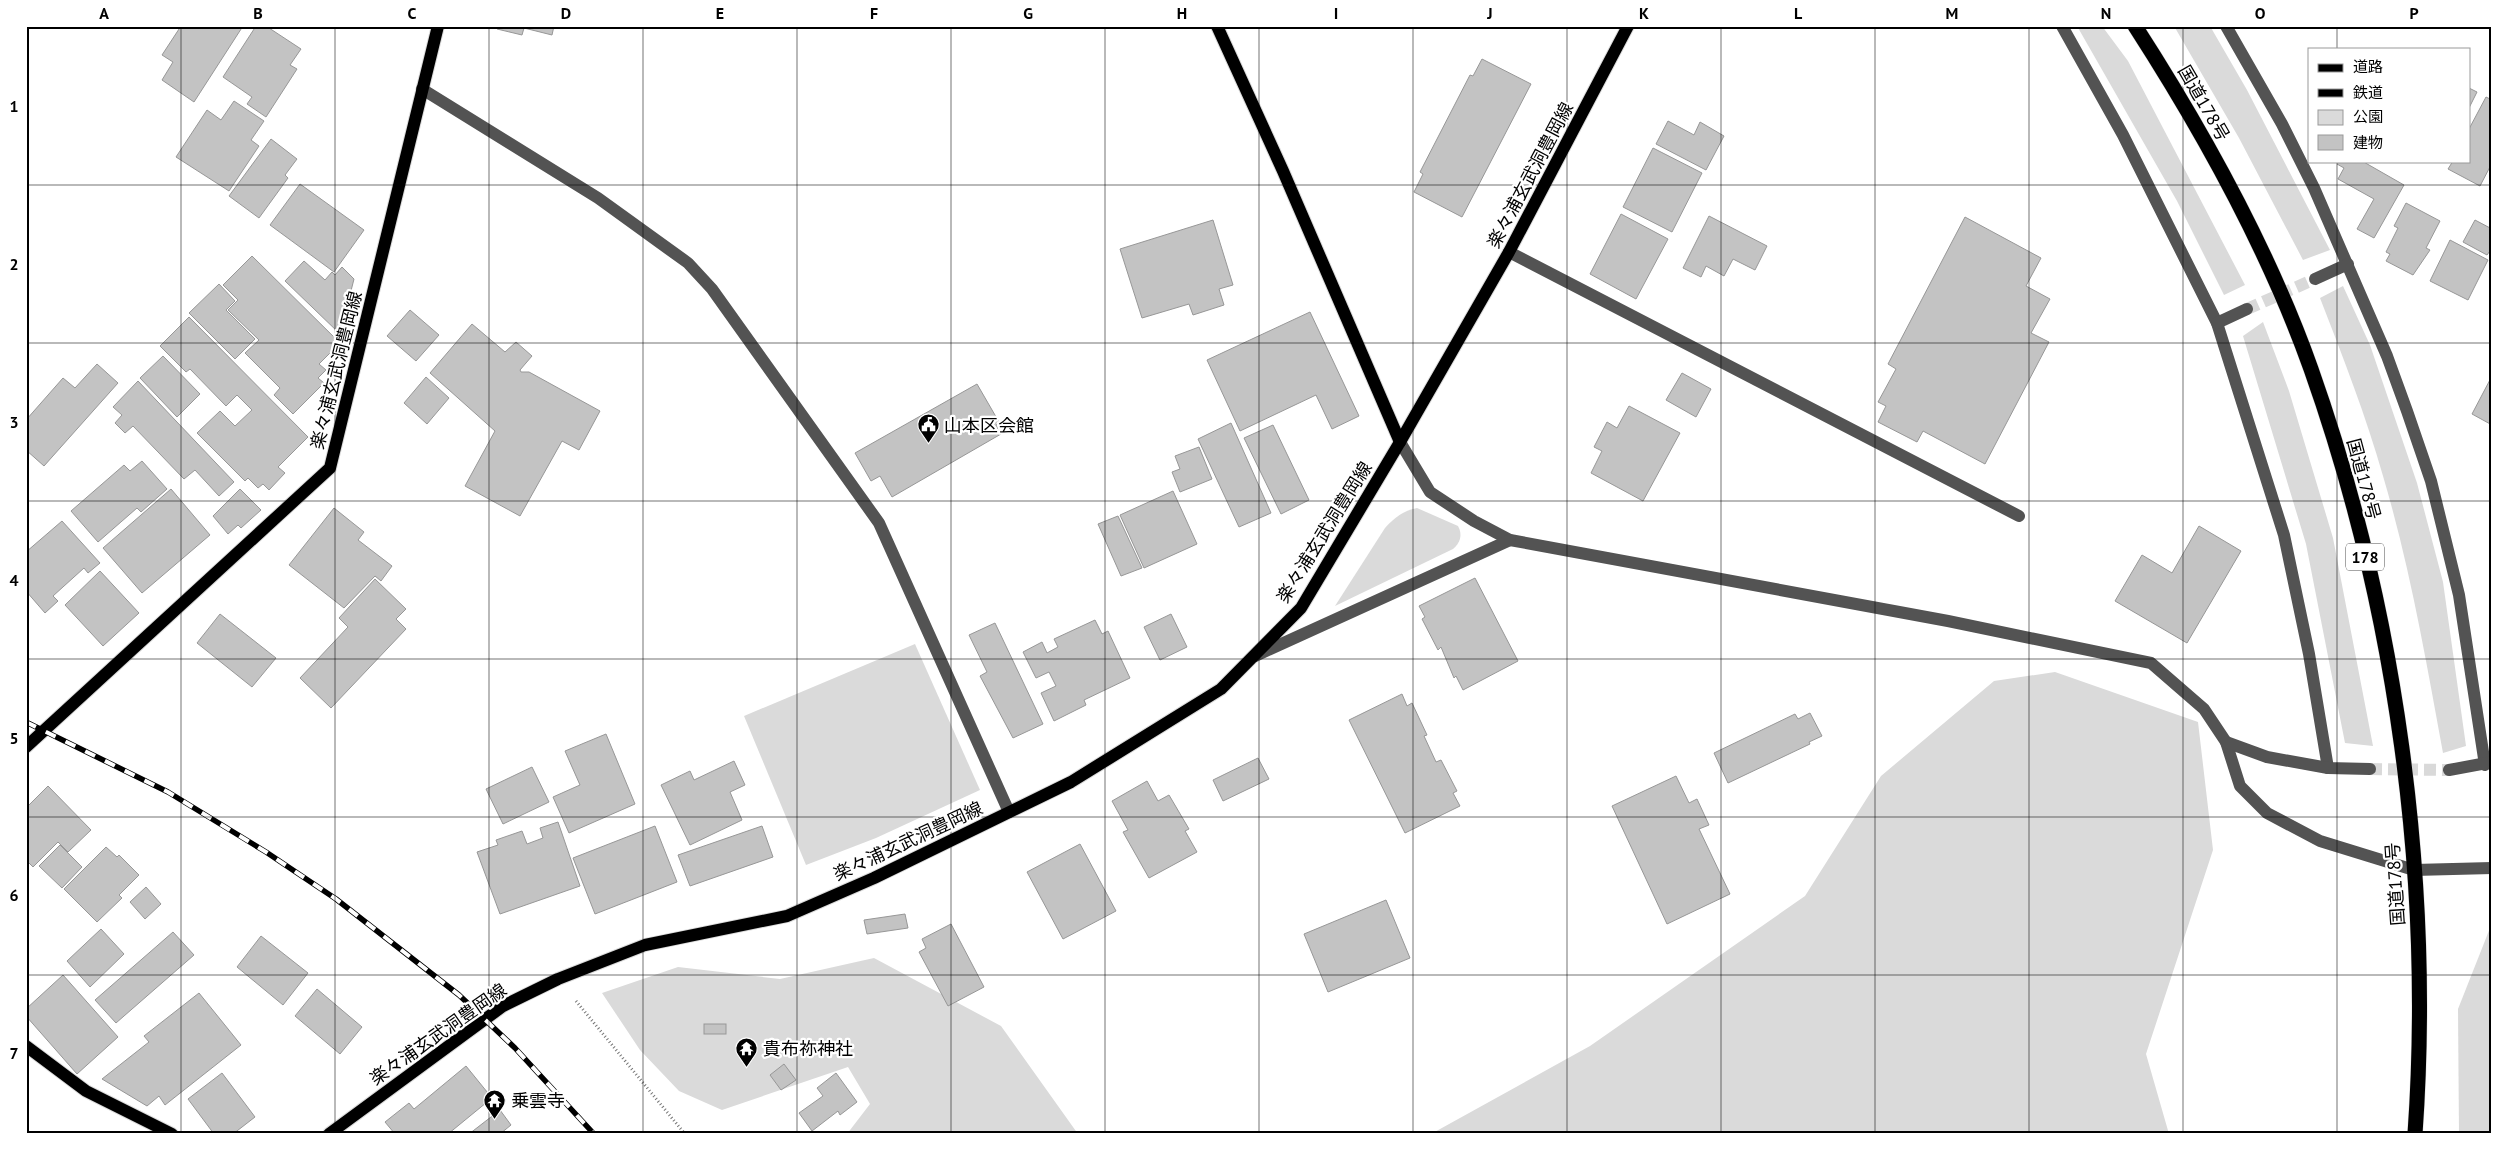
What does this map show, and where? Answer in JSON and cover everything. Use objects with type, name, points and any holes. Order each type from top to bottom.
[{"type":"highway","name":"国道178号","points":[[2135,26],[2178,93],[2251,229],[2307,357],[2353,506],[2376,599],[2393,690],[2414,870],[2418,1010],[2415,1134]]},
{"type":"main road","name":"楽々浦玄武洞豊岡線","points":[[26,747],[330,468],[438,26]]},
{"type":"main road","points":[[1217,26],[1284,171],[1400,442]]},
{"type":"main road","name":"楽々浦玄武洞豊岡線","points":[[329,1134],[503,1006],[558,979],[645,945],[787,916],[874,878],[1071,782],[1221,689],[1301,608],[1400,442],[1509,252],[1628,26]]},
{"type":"main road","points":[[26,1046],[86,1091],[172,1134]]},
{"type":"street","points":[[2062,26],[2123,135],[2217,324],[2284,536],[2309,654],[2328,768]]},
{"type":"street","points":[[2226,26],[2282,124],[2348,264],[2387,356],[2431,481],[2459,595],[2488,763],[2449,770]]},
{"type":"street","points":[[422,89],[598,198],[688,263],[712,289],[879,523],[1009,812]]},
{"type":"street","points":[[1509,252],[2019,516]]},
{"type":"street","points":[[2315,278],[2348,264]]},
{"type":"street","points":[[2217,324],[2247,309]]},
{"type":"street","points":[[1400,442],[1430,492],[1510,540],[1939,620],[2151,663],[2204,709],[2226,742],[2240,786],[2267,813],[2320,841],[2414,870],[2492,868]]},
{"type":"street","points":[[1255,656],[1510,540]]},
{"type":"street","points":[[2226,742],[2267,757],[2328,768],[2370,769]]},
{"type":"path","points":[[558,979],[685,1134]]},
{"type":"green space","points":[[2077,26],[2102,26],[2128,61],[2245,285],[2224,295],[2177,201]]},
{"type":"green space","points":[[2174,26],[2210,26],[2247,90],[2330,250],[2303,260],[2239,138]]},
{"type":"green space","points":[[2343,286],[2370,345],[2417,483],[2443,582],[2466,746],[2443,753],[2417,614],[2393,510],[2362,409],[2320,298]]},
{"type":"green space","points":[[2263,322],[2289,391],[2333,538],[2373,746],[2345,743],[2306,544],[2243,336]]},
{"type":"green space","points":[[1417,508],[1458,526],[1460,536],[1455,547],[1335,606],[1385,528],[1400,515]]},
{"type":"green space","points":[[915,644],[980,790],[876,838],[806,865],[744,716]]},
{"type":"green space","points":[[2055,672],[2198,722],[2213,850],[2146,1054],[2169,1134],[1431,1134],[1590,1046],[1805,896],[1881,776],[1994,681]]},
{"type":"green space","points":[[2492,923],[2492,1134],[2459,1134],[2458,1009]]},
{"type":"green space","points":[[874,958],[1001,1026],[1078,1134],[847,1134],[870,1104],[848,1067],[722,1110],[679,1091],[640,1050],[602,993],[678,967],[780,979]]},
{"type":"building","points":[[181,26],[243,26],[194,102],[162,80],[173,62],[162,55]]},
{"type":"building","points":[[256,26],[266,26],[301,49],[290,65],[297,69],[266,117],[247,104],[252,97],[223,77]]},
{"type":"building","points":[[498,26],[554,26],[552,35],[524,28],[522,35],[497,29]]},
{"type":"building","points":[[1482,59],[1531,84],[1462,217],[1414,192],[1423,174],[1420,172],[1470,75],[1473,76]]},
{"type":"building","points":[[2470,88],[2477,92],[2470,106]]},
{"type":"building","points":[[2486,97],[2490,99],[2492,97],[2492,163],[2480,186],[2448,169],[2452,162],[2470,162],[2470,127]]},
{"type":"building","points":[[234,101],[264,121],[251,140],[259,146],[229,191],[176,157],[207,110],[221,120]]},
{"type":"building","points":[[1668,121],[1694,135],[1700,122],[1724,136],[1706,170],[1656,144]]},
{"type":"building","points":[[271,139],[297,159],[285,175],[288,178],[259,218],[229,196]]},
{"type":"building","points":[[1653,148],[1702,173],[1672,232],[1623,207]]},
{"type":"building","points":[[2338,162],[2364,162],[2404,185],[2374,238],[2357,229],[2374,199],[2338,179],[2344,168],[2337,164]]},
{"type":"building","points":[[300,184],[364,230],[334,272],[270,225]]},
{"type":"building","points":[[2406,203],[2440,221],[2426,248],[2430,250],[2413,275],[2386,261],[2390,254],[2386,252],[2398,228],[2394,226]]},
{"type":"building","points":[[1621,214],[1668,239],[1636,299],[1590,274]]},
{"type":"building","points":[[1709,216],[1767,246],[1755,270],[1733,259],[1724,276],[1706,266],[1701,277],[1683,268]]},
{"type":"building","points":[[1965,217],[2041,258],[2026,286],[2050,299],[2031,333],[2049,342],[1985,464],[1923,431],[1917,442],[1878,422],[1886,406],[1878,402],[1896,369],[1888,364]]},
{"type":"building","points":[[1213,220],[1233,285],[1219,289],[1224,305],[1193,315],[1189,304],[1142,318],[1120,249]]},
{"type":"building","points":[[2475,220],[2492,229],[2492,248],[2487,255],[2463,242]]},
{"type":"building","points":[[2450,240],[2488,260],[2468,300],[2430,281]]},
{"type":"building","points":[[252,256],[340,343],[319,364],[326,370],[318,378],[324,383],[293,414],[274,395],[280,388],[245,353],[259,340],[228,310],[238,300],[223,285]]},
{"type":"building","points":[[304,261],[325,280],[332,272],[335,275],[342,267],[354,279],[340,334],[285,281]]},
{"type":"building","points":[[219,284],[235,301],[226,310],[255,339],[235,359],[189,313]]},
{"type":"building","points":[[410,310],[439,335],[416,361],[387,336]]},
{"type":"building","points":[[1310,312],[1359,416],[1332,429],[1316,395],[1240,431],[1207,360]]},
{"type":"building","points":[[189,317],[308,437],[278,467],[285,473],[269,490],[263,484],[258,488],[248,478],[245,481],[197,433],[220,411],[235,426],[252,410],[237,395],[226,406],[190,369],[186,372],[160,346]]},
{"type":"building","points":[[472,324],[505,352],[516,342],[532,356],[520,370],[521,372],[529,372],[600,411],[579,450],[562,441],[520,516],[465,486],[495,431],[430,373]]},
{"type":"building","points":[[163,356],[200,394],[177,417],[140,378]]},
{"type":"building","points":[[97,364],[118,383],[44,466],[26,450],[26,420],[63,378],[75,388]]},
{"type":"building","points":[[1682,373],[1711,389],[1696,417],[1666,400]]},
{"type":"building","points":[[2492,376],[2492,425],[2472,414]]},
{"type":"building","points":[[426,377],[449,398],[427,424],[404,403]]},
{"type":"building","points":[[138,381],[234,482],[219,496],[195,470],[184,479],[133,426],[125,433],[115,423],[122,415],[113,407]]},
{"type":"building","name":"山本区会館","points":[[977,384],[999,422],[996,425],[1001,434],[892,497],[880,476],[871,481],[855,453]]},
{"type":"building","points":[[1629,406],[1680,433],[1643,501],[1591,473],[1602,451],[1594,447],[1607,422],[1617,428]]},
{"type":"building","points":[[1231,423],[1271,513],[1239,527],[1198,439]]},
{"type":"building","points":[[1273,425],[1309,500],[1281,514],[1244,438]]},
{"type":"building","points":[[1199,447],[1212,479],[1180,492],[1172,472],[1180,469],[1175,456]]},
{"type":"building","points":[[142,461],[167,489],[141,512],[137,508],[98,542],[71,511],[124,465],[130,471]]},
{"type":"building","points":[[171,489],[210,535],[142,593],[103,548]]},
{"type":"building","points":[[240,489],[261,510],[241,528],[238,525],[228,534],[213,516]]},
{"type":"building","points":[[1173,491],[1197,544],[1144,568],[1120,515]]},
{"type":"building","points":[[334,508],[364,532],[358,540],[392,566],[381,581],[375,576],[344,608],[289,565]]},
{"type":"building","points":[[1118,516],[1142,568],[1121,576],[1098,524]]},
{"type":"building","points":[[62,521],[100,563],[88,573],[84,568],[53,596],[58,601],[45,613],[26,591],[26,552]]},
{"type":"building","points":[[2199,526],[2241,551],[2187,643],[2115,601],[2142,555],[2172,573]]},
{"type":"building","points":[[100,571],[139,613],[103,646],[65,605]]},
{"type":"building","points":[[1475,578],[1518,661],[1463,690],[1456,676],[1454,678],[1441,647],[1438,650],[1422,619],[1425,617],[1419,606]]},
{"type":"building","points":[[375,579],[406,609],[396,619],[406,629],[331,708],[300,678],[348,627],[339,618]]},
{"type":"building","points":[[220,614],[276,658],[252,687],[197,643]]},
{"type":"building","points":[[1171,614],[1187,647],[1160,660],[1144,627]]},
{"type":"building","points":[[1095,620],[1102,634],[1108,631],[1130,678],[1084,700],[1086,705],[1054,721],[1041,693],[1056,686],[1049,672],[1036,678],[1023,652],[1042,642],[1047,653],[1058,647],[1054,639]]},
{"type":"building","points":[[995,623],[1043,724],[1013,738],[980,676],[987,672],[969,635]]},
{"type":"building","points":[[1402,694],[1407,706],[1412,703],[1427,735],[1424,736],[1436,762],[1441,760],[1457,791],[1453,793],[1460,806],[1405,833],[1349,720]]},
{"type":"building","points":[[1810,713],[1822,736],[1809,742],[1810,744],[1728,783],[1714,753],[1795,714],[1798,719]]},
{"type":"building","points":[[606,734],[635,804],[569,833],[553,797],[580,785],[565,751]]},
{"type":"building","points":[[1258,758],[1269,779],[1223,801],[1213,780]]},
{"type":"building","points":[[734,761],[745,785],[730,792],[742,820],[690,845],[661,785],[690,771],[694,780]]},
{"type":"building","points":[[532,767],[549,802],[503,824],[486,789]]},
{"type":"building","points":[[1676,776],[1689,803],[1697,799],[1709,825],[1699,829],[1730,894],[1667,924],[1612,806]]},
{"type":"building","points":[[1147,781],[1158,801],[1169,795],[1189,829],[1185,831],[1197,852],[1149,878],[1123,832],[1128,830],[1112,801]]},
{"type":"building","points":[[48,786],[91,830],[68,852],[58,842],[33,867],[26,860],[26,808]]},
{"type":"building","points":[[558,822],[580,886],[500,914],[477,852],[498,845],[496,840],[522,831],[527,844],[543,838],[540,828]]},
{"type":"building","points":[[655,826],[677,882],[595,914],[573,858]]},
{"type":"building","points":[[762,826],[773,857],[690,886],[678,855]]},
{"type":"building","points":[[1080,844],[1116,911],[1063,939],[1027,872]]},
{"type":"building","points":[[60,845],[82,867],[62,888],[39,866]]},
{"type":"building","points":[[106,847],[117,857],[119,855],[139,875],[119,895],[122,898],[97,922],[64,889]]},
{"type":"building","points":[[146,887],[161,904],[145,919],[130,902]]},
{"type":"building","points":[[1386,900],[1410,958],[1328,992],[1304,934]]},
{"type":"building","points":[[905,914],[908,928],[867,934],[864,920]]},
{"type":"building","points":[[951,924],[984,987],[948,1006],[919,952],[926,948],[922,939]]},
{"type":"building","points":[[101,929],[124,954],[90,987],[67,961]]},
{"type":"building","points":[[173,932],[194,955],[116,1023],[95,1000]]},
{"type":"building","points":[[261,936],[308,973],[283,1005],[237,967]]},
{"type":"building","points":[[63,975],[118,1037],[77,1074],[26,1016],[26,1009]]},
{"type":"building","points":[[317,989],[362,1027],[340,1054],[295,1016]]},
{"type":"building","points":[[199,993],[241,1045],[165,1105],[159,1096],[147,1106],[102,1079],[149,1042],[144,1036]]},
{"type":"building","points":[[704,1024],[726,1024],[726,1034],[704,1034]]},
{"type":"building","points":[[784,1064],[796,1080],[781,1090],[770,1075]]},
{"type":"building","points":[[466,1066],[492,1098],[448,1134],[395,1134],[385,1122],[409,1103],[414,1109]]},
{"type":"building","points":[[222,1073],[255,1117],[233,1134],[214,1134],[188,1099]]},
{"type":"building","points":[[836,1073],[857,1102],[840,1115],[838,1111],[812,1131],[799,1113],[823,1096],[817,1088]]},
{"type":"building","points":[[500,1110],[511,1125],[500,1134],[469,1134]]},
{"type":"tunnel","points":[[2247,309],[2315,279]]},
{"type":"tunnel","points":[[2370,769],[2449,770]]},
{"type":"railway","points":[[26,722],[168,792],[266,852],[336,899],[459,995],[515,1048],[594,1134]]},
{"type":"place","name":"山本区会館","points":[[928,444]]},
{"type":"place","name":"貴布祢神社","points":[[747,1067]]},
{"type":"place","name":"乗雲寺","points":[[495,1119]]}]
